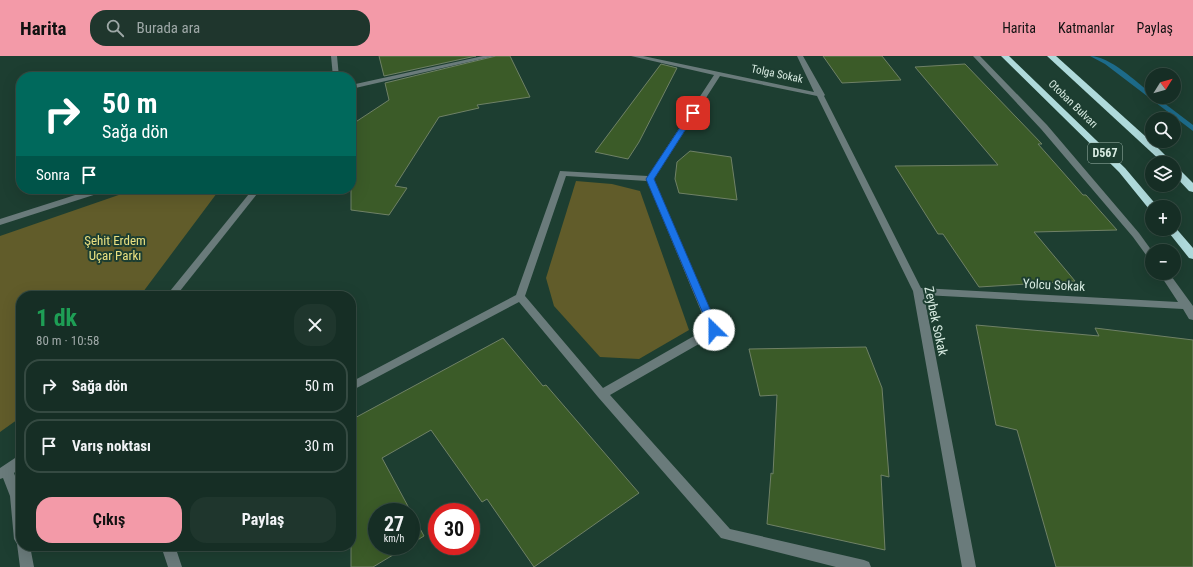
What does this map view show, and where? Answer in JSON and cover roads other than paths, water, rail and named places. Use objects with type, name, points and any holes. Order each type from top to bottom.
[{"type":"highway","name":"Otoban Bulvarı","points":[[1006,56],[1122,170],[1147,200]]},
{"type":"highway","name":"Otoban Bulvarı","points":[[1051,56],[1161,156]]},
{"type":"highway","points":[[1181,176],[1193,189]]},
{"type":"highway","points":[[1177,236],[1193,255]]},
{"type":"street","points":[[334,56],[336,72]]},
{"type":"street","points":[[356,86],[492,56]]},
{"type":"street","name":"Tolga Sokak","points":[[634,56],[821,95]]},
{"type":"street","name":"Zeybek Sokak","points":[[800,56],[821,95],[918,291],[969,567]]},
{"type":"street","points":[[976,56],[1044,127],[1145,247]]},
{"type":"street","points":[[650,179],[718,73]]},
{"type":"street","points":[[356,384],[520,297],[563,173],[650,179]]},
{"type":"street","points":[[602,394],[714,330],[650,179]]},
{"type":"street","points":[[0,222],[87,194]]},
{"type":"street","points":[[175,291],[253,194]]},
{"type":"street","points":[[1169,280],[1188,306],[1193,316]]},
{"type":"street","name":"Yolcu Sokak","points":[[918,291],[1188,306]]},
{"type":"street","points":[[520,297],[602,394],[726,534],[864,567]]},
{"type":"street","points":[[16,463],[4,473],[16,493]]},
{"type":"street","points":[[23,551],[27,567]]},
{"type":"street","points":[[170,551],[175,567]]},
{"type":"waterway","points":[[1093,56],[1107,63],[1193,129]]},
{"type":"park label","name":"Şehit Erdem Uçar Parkı","points":[[115,248]]}]
